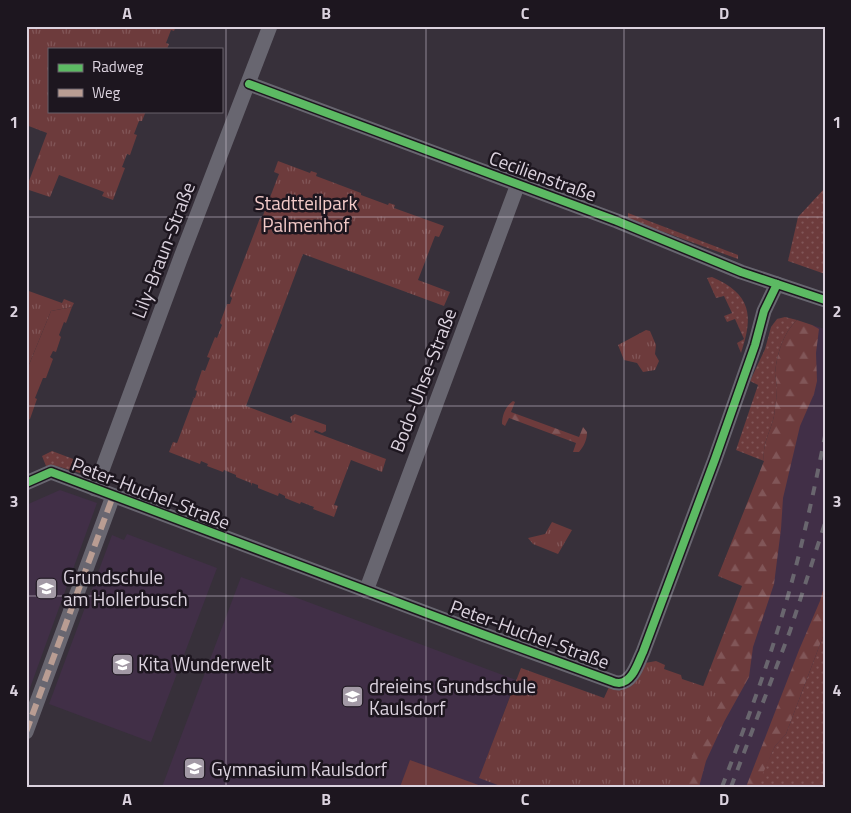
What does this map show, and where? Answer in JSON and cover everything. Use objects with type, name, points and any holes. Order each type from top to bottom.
[{"type":"street","name":"Lily-Braun-Straße","points":[[94,489],[270,26]]},
{"type":"street","name":"Cecilienstraße","points":[[249,84],[617,221],[741,272],[825,300]]},
{"type":"street","name":"Bodo-Uhse-Straße","points":[[366,591],[518,184]]},
{"type":"street","name":"Peter-Huchel-Straße","points":[[26,483],[51,472],[366,591],[619,683],[630,677],[636,669],[643,652],[711,470],[755,345],[764,311],[777,284]]},
{"type":"street","points":[[26,732],[113,496]]},
{"type":"shaded area","points":[[812,325],[825,329],[825,631],[766,787],[680,787],[717,694]]},
{"type":"shaded area","name":"Grundschule am Hollerbusch","points":[[60,490],[97,503],[26,699],[26,505]]},
{"type":"shaded area","name":"Kita Wunderwelt","points":[[127,534],[217,568],[151,742],[49,704],[112,535],[124,540]]},
{"type":"shaded area","name":"dreieins Grundschule Kaulsdorf","points":[[241,577],[516,680],[480,777],[503,787],[162,787]]},
{"type":"green space","points":[[26,26],[176,26],[174,31],[171,30],[166,43],[169,44],[167,48],[48,48],[48,112],[146,112],[142,121],[139,121],[134,134],[137,135],[130,155],[127,154],[122,167],[125,168],[113,200],[102,196],[104,192],[59,175],[50,197],[26,189],[47,133],[26,125]]},
{"type":"green space","name":"Stadtteilpark Palmenhof","points":[[278,161],[310,173],[311,171],[317,173],[316,176],[361,193],[361,195],[388,205],[389,203],[395,205],[394,208],[444,226],[439,237],[435,236],[418,280],[450,292],[444,306],[303,254],[246,406],[291,423],[290,417],[295,414],[326,425],[326,431],[322,433],[315,430],[314,432],[386,459],[382,472],[351,460],[334,505],[338,506],[334,517],[313,509],[314,507],[285,498],[285,496],[279,493],[278,496],[258,488],[258,485],[252,483],[251,486],[251,483],[224,470],[223,472],[207,466],[208,464],[201,461],[200,464],[169,452],[173,442],[177,443],[194,398],[192,397],[195,398],[197,391],[195,390],[202,370],[205,371],[210,358],[207,357],[215,337],[217,338],[227,304],[230,304],[232,298],[230,296],[279,174],[274,172]]},
{"type":"green space","points":[[825,184],[825,274],[788,261],[798,217],[824,189]]},
{"type":"green space","points":[[628,213],[738,255],[738,259],[628,219]]},
{"type":"green space","points":[[712,277],[735,291],[742,298],[746,307],[747,327],[741,353],[737,343],[744,339],[735,319],[727,322],[724,316],[732,313],[724,296],[716,298],[707,278]]},
{"type":"green space","points":[[26,290],[62,303],[64,299],[74,303],[72,307],[51,311],[26,372]]},
{"type":"green space","points":[[72,307],[59,335],[61,337],[56,352],[53,351],[50,357],[53,359],[46,378],[43,378],[35,398],[37,399],[30,419],[26,421],[26,372],[51,311]]},
{"type":"green space","points":[[785,317],[797,320],[784,337],[777,359],[775,373],[776,402],[774,416],[765,443],[764,461],[736,450],[758,385],[750,381],[765,349],[771,327],[777,319]]},
{"type":"green space","points":[[797,320],[819,329],[816,353],[817,381],[814,394],[800,426],[783,498],[774,584],[753,647],[749,677],[724,722],[706,761],[699,787],[669,787],[694,710],[742,586],[718,576],[764,461],[765,443],[774,416],[776,402],[775,373],[777,359],[784,337]]},
{"type":"green space","points":[[646,330],[650,331],[656,345],[655,354],[659,361],[655,370],[643,372],[637,363],[624,360],[618,345]]},
{"type":"green space","points":[[513,401],[515,402],[511,412],[579,437],[583,427],[587,435],[581,450],[573,452],[576,443],[509,418],[505,426],[502,424],[505,411]]},
{"type":"green space","points":[[52,451],[97,468],[85,474],[56,466],[46,466],[42,456]]},
{"type":"green space","points":[[552,522],[572,530],[558,554],[533,544],[528,538],[545,534]]},
{"type":"green space","points":[[825,583],[825,631],[786,734],[775,746],[760,780],[759,787],[746,787],[820,601]]},
{"type":"green space","points":[[825,631],[825,787],[759,787],[759,780],[775,746],[786,734]]},
{"type":"green space","points":[[656,661],[665,665],[664,669],[681,675],[682,679],[703,686],[717,694],[680,787],[503,787],[479,778],[521,668],[604,698],[609,687],[633,683],[639,677],[645,663]]},
{"type":"green space","points":[[410,760],[484,787],[400,787]]},
{"type":"railway","points":[[722,787],[759,688],[785,605],[804,533],[825,436]]},
{"type":"railway","points":[[731,787],[790,631],[825,523]]},
{"type":"marked path","points":[[26,732],[113,496]]},
{"type":"cycle path","points":[[249,84],[617,221],[741,272],[825,300]]},
{"type":"cycle path","points":[[26,483],[51,472],[482,634],[614,682],[624,682],[634,671],[643,652],[715,459],[755,345],[764,311],[777,284]]},
{"type":"place","name":"Grundschule am Hollerbusch","points":[[47,588]]},
{"type":"place","name":"Kita Wunderwelt","points":[[122,664]]},
{"type":"place","name":"dreieins Grundschule Kaulsdorf","points":[[353,697]]},
{"type":"place","name":"Gymnasium Kaulsdorf","points":[[195,769]]}]
